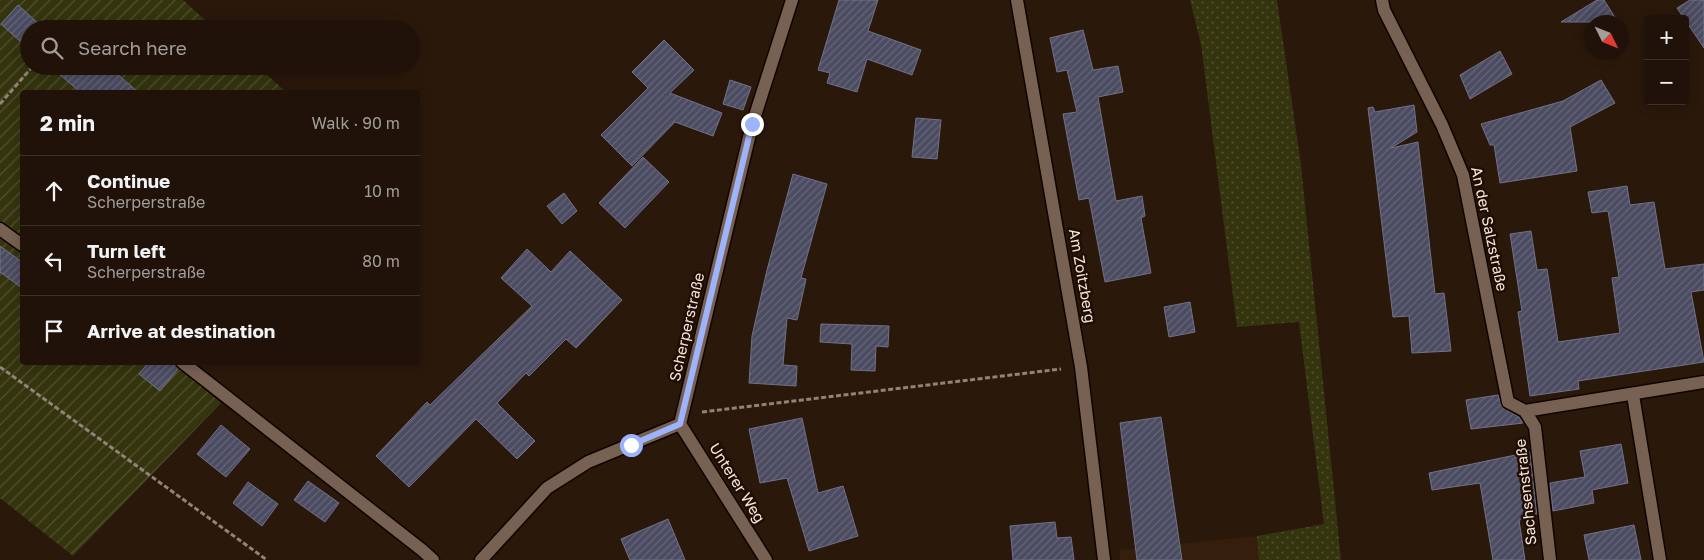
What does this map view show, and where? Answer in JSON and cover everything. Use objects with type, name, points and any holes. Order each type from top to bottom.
[{"type":"street","name":"Scherperstraße","points":[[682,419],[752,124],[792,0]]},
{"type":"street","name":"Am Zoitzberg","points":[[1017,0],[1081,367],[1104,560]]},
{"type":"street","name":"An der Salzstraße","points":[[1382,0],[1384,10],[1442,125],[1463,175],[1508,402],[1525,411]]},
{"type":"street","points":[[0,229],[20,244]]},
{"type":"street","points":[[186,365],[407,537],[433,560]]},
{"type":"street","points":[[1525,411],[1704,382]]},
{"type":"street","points":[[1633,394],[1660,560]]},
{"type":"street","name":"Sachsenstraße","points":[[1525,411],[1535,427],[1550,560]]},
{"type":"street","points":[[481,560],[547,488],[588,462],[682,419]]},
{"type":"street","name":"Unterer Weg","points":[[682,419],[766,560]]},
{"type":"path","points":[[0,104],[25,75]]},
{"type":"path","points":[[0,367],[267,560]]},
{"type":"path","points":[[682,419],[1081,367]]},
{"type":"shaded area","points":[[0,0],[183,0],[205,20],[20,20],[20,75],[267,75],[284,90],[20,90],[20,365],[176,365],[221,403],[73,556],[0,498]]},
{"type":"shaded area","points":[[1190,0],[1277,0],[1301,165],[1341,560],[1259,560],[1257,536],[1324,524],[1299,322],[1237,327],[1201,44]]},
{"type":"shaded area","points":[[1257,536],[1259,560],[1120,560],[1119,550]]},
{"type":"building","points":[[839,0],[878,0],[868,31],[921,50],[912,75],[867,59],[857,92],[827,83],[830,73],[818,70]]},
{"type":"building","points":[[1597,0],[1604,0],[1614,15],[1584,15],[1584,22],[1561,22]]},
{"type":"building","points":[[1690,0],[1704,0],[1704,48],[1689,26],[1689,15],[1682,15],[1677,8]]},
{"type":"building","points":[[18,5],[35,20],[20,20],[20,41],[1,24]]},
{"type":"building","points":[[1083,30],[1093,70],[1118,66],[1123,92],[1098,97],[1116,201],[1142,196],[1145,216],[1141,218],[1151,273],[1105,282],[1089,198],[1079,200],[1063,114],[1077,112],[1067,70],[1057,72],[1050,38]]},
{"type":"building","points":[[664,40],[694,70],[670,93],[722,113],[713,136],[675,122],[632,166],[601,135],[648,88],[632,72]]},
{"type":"building","points":[[1500,51],[1512,74],[1470,99],[1460,75]]},
{"type":"building","points":[[60,75],[118,75],[136,90],[78,90]]},
{"type":"building","points":[[730,80],[751,87],[743,110],[723,104]]},
{"type":"building","points":[[1601,80],[1615,103],[1570,127],[1577,171],[1500,183],[1494,145],[1490,145],[1481,124],[1563,101]]},
{"type":"building","points":[[1414,105],[1417,132],[1391,148],[1418,142],[1435,294],[1444,293],[1451,351],[1412,353],[1409,316],[1393,317],[1368,108],[1373,107],[1375,112]]},
{"type":"building","points":[[916,118],[941,120],[937,159],[912,157]]},
{"type":"building","points":[[643,157],[669,182],[625,228],[599,203]]},
{"type":"building","points":[[793,174],[827,184],[801,278],[806,279],[797,320],[787,318],[783,365],[797,366],[796,386],[749,383],[752,336],[767,270]]},
{"type":"building","points":[[1627,186],[1630,205],[1654,202],[1665,269],[1704,264],[1704,290],[1691,292],[1704,362],[1578,381],[1579,389],[1530,396],[1518,312],[1522,311],[1510,234],[1531,231],[1537,270],[1547,269],[1558,342],[1620,333],[1612,278],[1619,277],[1608,211],[1592,213],[1588,192]]},
{"type":"building","points":[[564,193],[577,211],[562,224],[547,206]]},
{"type":"building","points":[[0,246],[20,261],[20,287],[0,272]]},
{"type":"building","points":[[527,249],[551,272],[570,251],[622,300],[576,348],[566,339],[529,376],[526,373],[497,403],[535,441],[517,459],[476,419],[409,487],[376,456],[427,402],[430,405],[532,306],[501,278]]},
{"type":"building","points":[[1190,302],[1195,332],[1169,337],[1164,307]]},
{"type":"building","points":[[821,324],[889,326],[888,347],[876,346],[875,371],[851,370],[852,344],[820,342]]},
{"type":"building","points":[[146,365],[176,365],[178,369],[160,391],[139,374]]},
{"type":"building","points":[[1498,395],[1502,407],[1519,417],[1523,423],[1471,429],[1466,400]]},
{"type":"building","points":[[1161,417],[1182,560],[1137,560],[1120,423]]},
{"type":"building","points":[[802,418],[818,493],[843,486],[858,536],[809,551],[787,478],[760,483],[749,429]]},
{"type":"building","points":[[221,425],[250,449],[226,477],[197,454]]},
{"type":"building","points":[[1621,444],[1628,483],[1592,490],[1594,503],[1553,511],[1550,483],[1585,477],[1580,451]]},
{"type":"building","points":[[1530,452],[1537,514],[1531,515],[1531,518],[1519,520],[1525,560],[1493,560],[1480,483],[1432,490],[1429,473]]},
{"type":"building","points":[[308,481],[339,503],[325,522],[294,500]]},
{"type":"building","points":[[248,482],[278,504],[262,526],[233,503]]},
{"type":"building","points":[[668,519],[685,560],[630,560],[621,539]]},
{"type":"building","points":[[1055,522],[1057,538],[1071,537],[1074,560],[1013,560],[1010,526]]},
{"type":"building","points":[[1634,525],[1641,560],[1589,560],[1584,535]]},
{"type":"route","points":[[631,445],[680,424],[752,124]]}]
